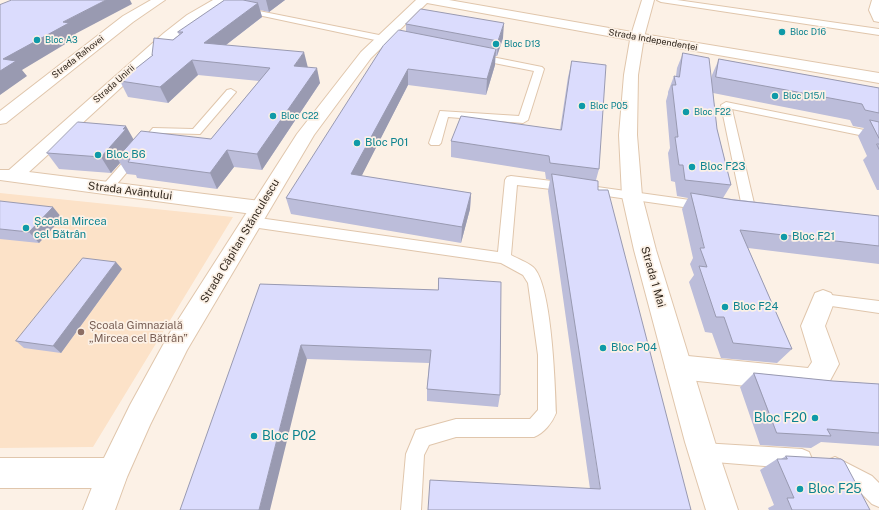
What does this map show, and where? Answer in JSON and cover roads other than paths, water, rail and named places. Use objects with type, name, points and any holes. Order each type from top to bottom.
[{"type":"street","name":"Strada Rahovei","points":[[0,119],[128,19],[159,0]]},
{"type":"street","name":"Strada Căpitan Stănculescu","points":[[99,510],[113,473],[140,415],[178,342],[306,134],[366,55],[423,0]]},
{"type":"street","name":"Strada Independenței","points":[[428,0],[879,78]]},
{"type":"street","name":"Strada 1 Mai","points":[[648,0],[637,37],[631,75],[628,135],[632,196],[645,250],[702,452],[722,510]]},
{"type":"street","points":[[878,0],[875,10],[879,18]]},
{"type":"street","name":"Strada Unirii","points":[[6,175],[192,18],[226,5]]},
{"type":"street","name":"Strada Avântului","points":[[6,175],[107,188],[256,215]]},
{"type":"street","points":[[678,367],[815,381],[826,364],[813,326],[822,300]]},
{"type":"street","points":[[0,473],[113,473]]},
{"type":"lane","points":[[661,0],[879,32]]},
{"type":"lane","points":[[226,5],[406,43]]},
{"type":"lane","points":[[435,143],[444,113],[523,120],[539,69],[468,56]]},
{"type":"lane","points":[[107,188],[157,130],[196,132],[231,92]]},
{"type":"lane","points":[[735,210],[750,212],[726,105],[879,136]]},
{"type":"lane","points":[[504,258],[511,180],[719,208]]},
{"type":"lane","points":[[256,215],[504,258],[528,271],[535,283],[546,354],[547,413],[534,428],[456,428],[423,438],[415,454],[411,510]]},
{"type":"lane","points":[[822,300],[879,307]]},
{"type":"lane","points":[[702,452],[824,460],[865,483],[879,497]]},
{"type":"place","name":"Bloc D16","points":[[782,32]]},
{"type":"place","name":"Bloc A3","points":[[37,40]]},
{"type":"place","name":"Bloc D13","points":[[496,44]]},
{"type":"place","name":"Bloc D15/I","points":[[775,96]]},
{"type":"place","name":"Bloc P05","points":[[582,106]]},
{"type":"place","name":"Bloc F22","points":[[686,112]]},
{"type":"place","name":"Bloc C22","points":[[273,116]]},
{"type":"place","name":"Bloc P01","points":[[357,143]]},
{"type":"place","name":"Bloc B6","points":[[98,155]]},
{"type":"place","name":"Bloc F23","points":[[692,167]]},
{"type":"place","name":"Școala Mircea cel Bătrân","points":[[26,228]]},
{"type":"place","name":"Bloc F21","points":[[784,237]]},
{"type":"place","name":"Bloc F24","points":[[725,307]]},
{"type":"place","name":"Școala Gimnazială „Mircea cel Bătrân”","points":[[81,332]]},
{"type":"place","name":"Bloc P04","points":[[603,348]]},
{"type":"place","name":"Bloc F20","points":[[815,418]]},
{"type":"place","name":"Bloc P02","points":[[254,436]]},
{"type":"place","name":"Bloc F25","points":[[800,489]]}]
